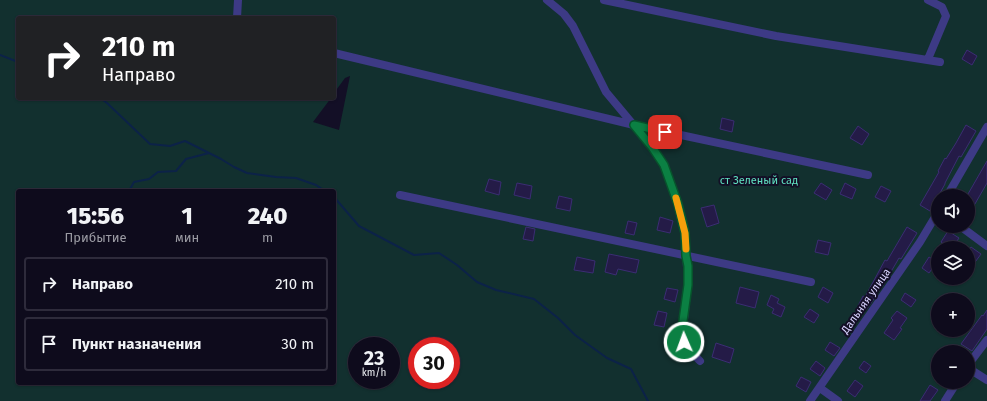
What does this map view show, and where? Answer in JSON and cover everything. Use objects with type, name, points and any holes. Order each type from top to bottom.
[{"type":"street","points":[[237,16],[238,0]]},
{"type":"street","points":[[547,0],[564,14],[573,26],[606,92],[652,147],[664,165],[678,204],[685,233],[688,285],[682,328],[684,342],[689,350],[700,361]]},
{"type":"street","points":[[604,0],[776,36],[940,62]]},
{"type":"street","points":[[928,0],[942,7],[946,16],[928,60]]},
{"type":"street","points":[[336,53],[634,125],[868,175]]},
{"type":"street","points":[[951,189],[987,126]]},
{"type":"street","points":[[400,195],[811,282]]},
{"type":"street","name":"Дальняя улица","points":[[810,401],[920,242],[931,224]]},
{"type":"street","points":[[969,233],[987,246]]},
{"type":"street","points":[[975,356],[987,340]]},
{"type":"street","points":[[975,371],[987,380]]},
{"type":"street","points":[[820,388],[838,401]]},
{"type":"street","points":[[945,401],[953,389]]},
{"type":"green space","name":"ст Зеленый сад","points":[[0,0],[987,0],[987,401],[0,401]]},
{"type":"building","points":[[967,50],[977,56],[972,65],[962,59]]},
{"type":"building","points":[[722,118],[734,121],[732,132],[720,129]]},
{"type":"building","points":[[966,125],[976,131],[961,157],[959,156],[942,189],[931,189],[930,211],[920,205],[939,172],[938,171],[945,158],[946,159]]},
{"type":"building","points":[[858,126],[869,134],[862,145],[850,138]]},
{"type":"building","points":[[987,161],[987,183],[975,204],[975,189],[971,189]]},
{"type":"building","points":[[489,179],[501,182],[499,195],[485,191]]},
{"type":"building","points":[[517,183],[532,186],[530,199],[514,195]]},
{"type":"building","points":[[821,183],[832,190],[826,200],[814,193]]},
{"type":"building","points":[[845,183],[856,189],[852,199],[840,194]]},
{"type":"building","points":[[881,186],[891,191],[885,202],[875,197]]},
{"type":"building","points":[[559,196],[572,199],[570,211],[556,208]]},
{"type":"building","points":[[714,205],[719,223],[707,227],[701,208]]},
{"type":"building","points":[[660,217],[673,221],[670,233],[657,230]]},
{"type":"building","points":[[628,221],[637,223],[634,235],[625,233]]},
{"type":"building","points":[[526,227],[535,229],[533,241],[523,239]]},
{"type":"building","points":[[907,227],[917,233],[901,259],[899,258],[882,287],[879,285],[873,294],[876,296],[866,310],[858,306],[863,296],[865,297],[885,260],[887,261]]},
{"type":"building","points":[[947,233],[951,233],[959,238],[957,241],[942,241]]},
{"type":"building","points":[[818,240],[831,243],[828,255],[815,252]]},
{"type":"building","points":[[975,250],[981,254],[975,262]]},
{"type":"building","points":[[609,254],[639,260],[636,273],[618,269],[616,275],[605,272]]},
{"type":"building","points":[[577,257],[595,261],[593,273],[574,270]]},
{"type":"building","points":[[929,257],[931,258],[931,270],[929,273],[922,268]]},
{"type":"building","points":[[740,287],[759,292],[755,308],[736,303]]},
{"type":"building","points":[[823,287],[833,293],[828,303],[818,297]]},
{"type":"building","points":[[667,288],[678,290],[675,302],[664,299]]},
{"type":"building","points":[[905,293],[916,300],[911,307],[901,300]]},
{"type":"building","points":[[771,295],[779,299],[777,303],[785,307],[781,317],[772,313],[774,309],[767,305]]},
{"type":"building","points":[[810,309],[819,315],[814,323],[804,317]]},
{"type":"building","points":[[987,310],[987,329],[975,347],[975,345],[961,344],[966,337],[975,337],[975,325],[982,315],[983,316]]},
{"type":"building","points":[[658,311],[667,313],[664,327],[654,325]]},
{"type":"building","points":[[897,311],[907,318],[900,328],[902,329],[894,340],[884,333],[893,320],[891,318]]},
{"type":"building","points":[[830,342],[840,348],[834,356],[825,350]]},
{"type":"building","points":[[716,343],[734,349],[730,363],[712,357]]},
{"type":"building","points":[[816,361],[825,368],[820,376],[810,369]]},
{"type":"building","points":[[864,361],[871,366],[866,373],[859,368]]},
{"type":"building","points":[[801,377],[811,382],[806,392],[796,386]]},
{"type":"building","points":[[855,380],[863,386],[855,397],[847,391]]},
{"type":"building","points":[[930,385],[931,389],[938,390],[930,401],[920,401]]},
{"type":"waterway","points":[[0,55],[16,61]]},
{"type":"waterway","points":[[103,100],[150,144],[170,146],[185,141],[247,173],[296,178],[316,185],[322,189]]},
{"type":"waterway","points":[[130,189],[134,182],[149,179],[158,172],[176,171],[186,159],[209,153]]},
{"type":"waterway","points":[[336,199],[359,226],[414,255],[439,253],[457,265],[477,282],[496,290],[534,299],[558,318],[575,335],[607,358],[631,369],[648,401]]},
{"type":"slow traffic","points":[[676,198],[685,233],[686,249]]},
{"type":"route","points":[[665,132],[634,125],[664,165],[678,204],[685,233],[688,285],[682,328],[684,342]]}]
